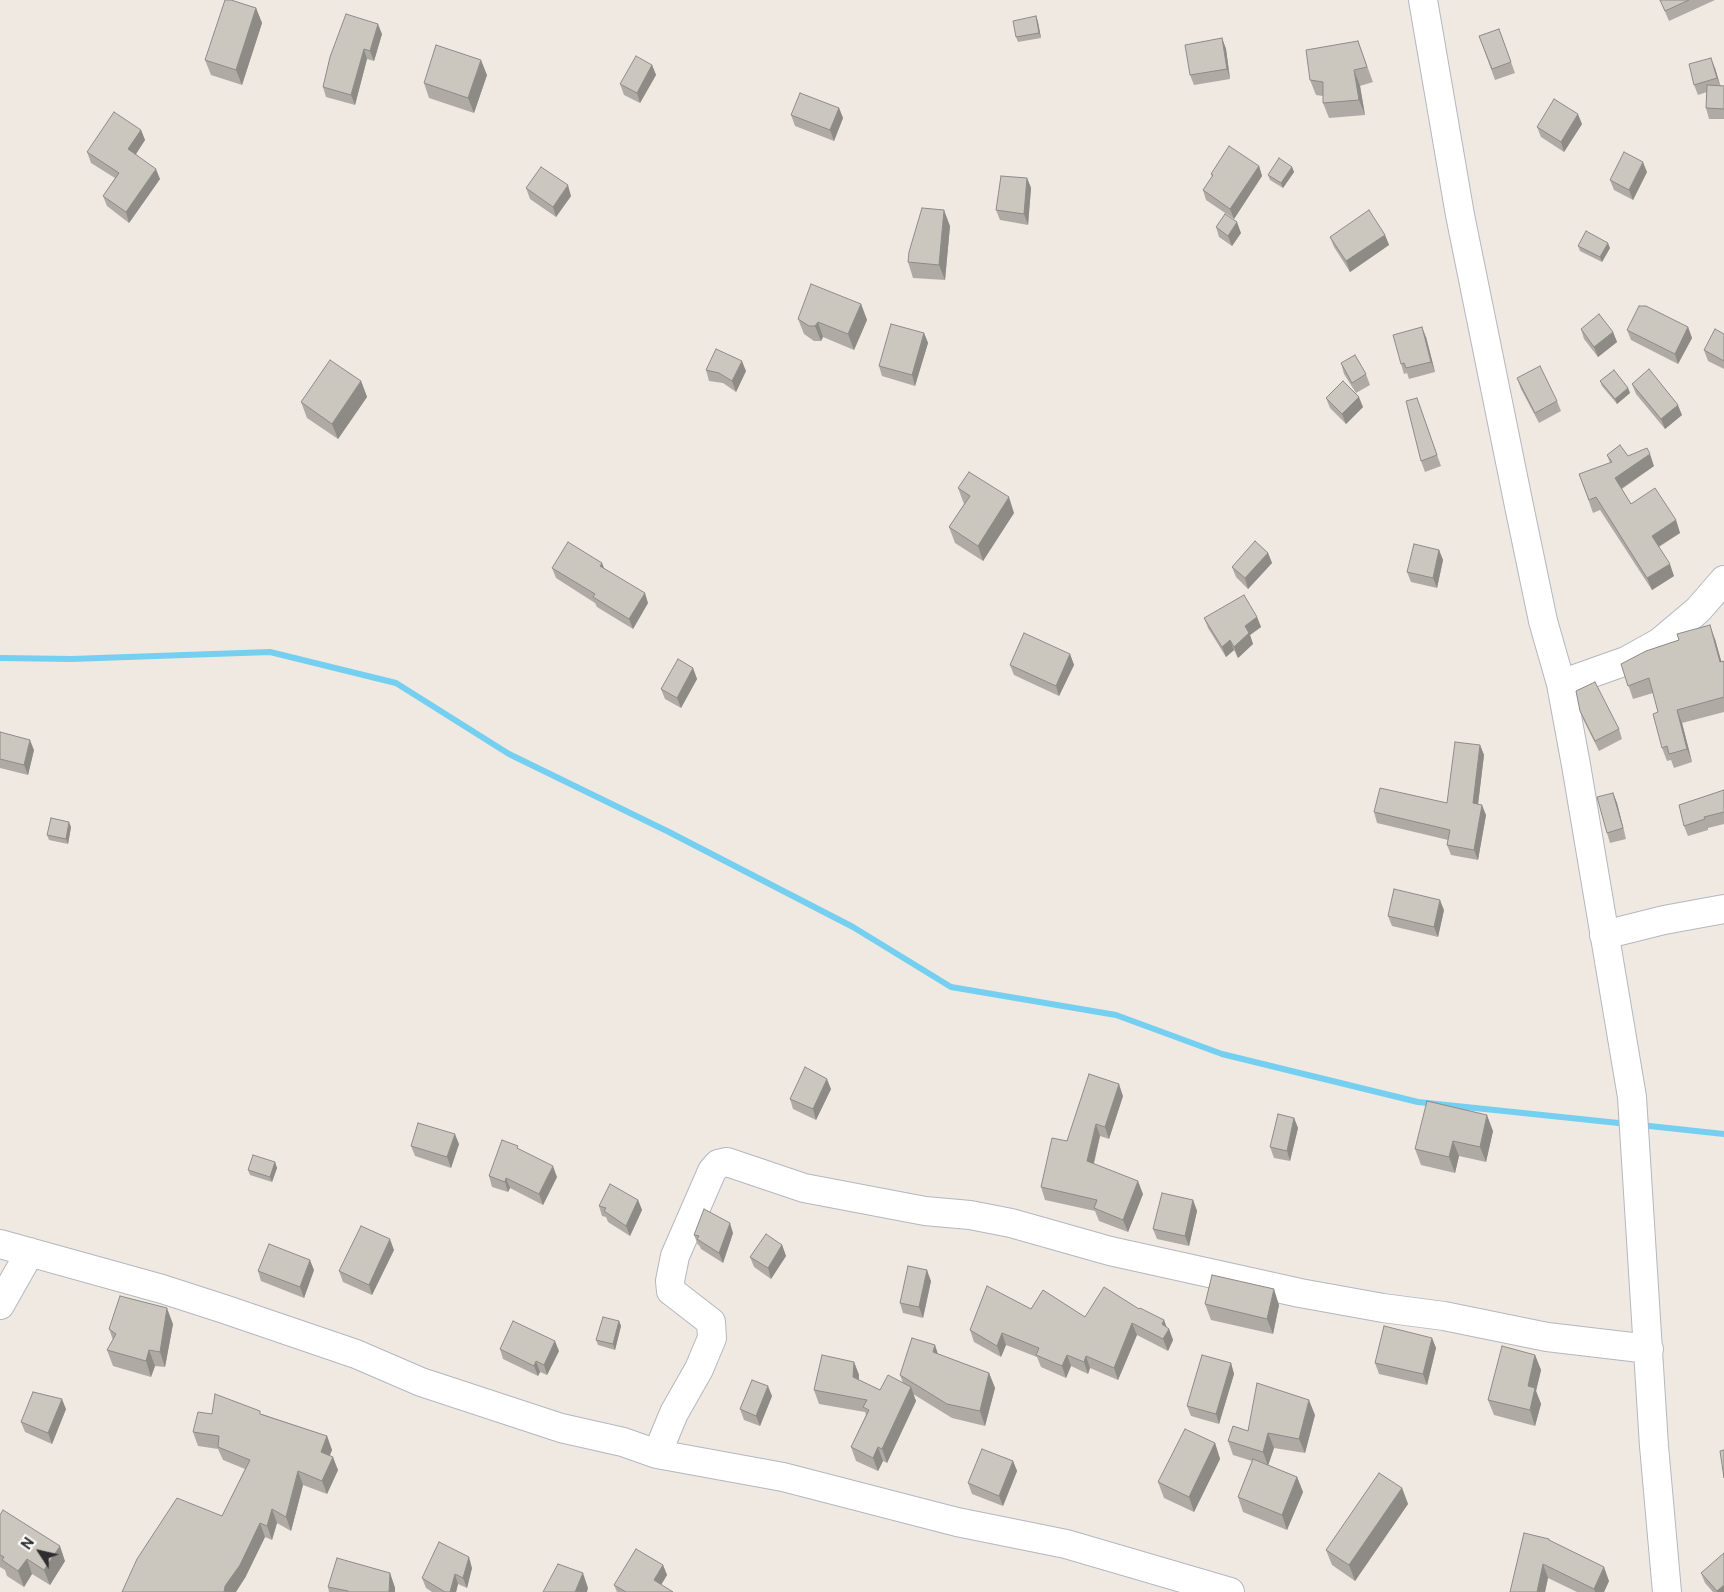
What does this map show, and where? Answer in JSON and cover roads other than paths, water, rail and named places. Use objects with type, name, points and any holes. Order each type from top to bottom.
[{"type":"street","points":[[1423,0],[1460,215],[1543,621],[1561,684],[1632,1097],[1654,1446],[1667,1592]]},
{"type":"street","points":[[1561,684],[1626,661],[1660,642],[1698,610],[1724,580]]},
{"type":"street","points":[[1604,935],[1664,920],[1724,909]]},
{"type":"street","points":[[657,1454],[674,1413],[699,1368],[712,1338],[711,1322],[671,1291],[670,1281],[675,1256],[712,1171],[718,1164],[727,1162],[804,1188],[925,1211],[970,1215],[1011,1223],[1110,1251],[1300,1293],[1382,1308],[1444,1316],[1546,1337],[1649,1349]]},
{"type":"street","points":[[0,1244],[162,1289],[224,1309],[356,1354],[421,1382],[561,1428],[623,1442],[657,1454],[783,1477],[957,1522],[1066,1544],[1230,1592]]},
{"type":"street","points":[[0,1304],[30,1252]]},
{"type":"waterway","points":[[0,658],[71,659],[270,652],[396,683],[509,754],[667,831],[853,927],[951,987],[1116,1015],[1222,1054],[1418,1102],[1628,1124]]},
{"type":"waterway","points":[[1640,1125],[1724,1134]]}]
